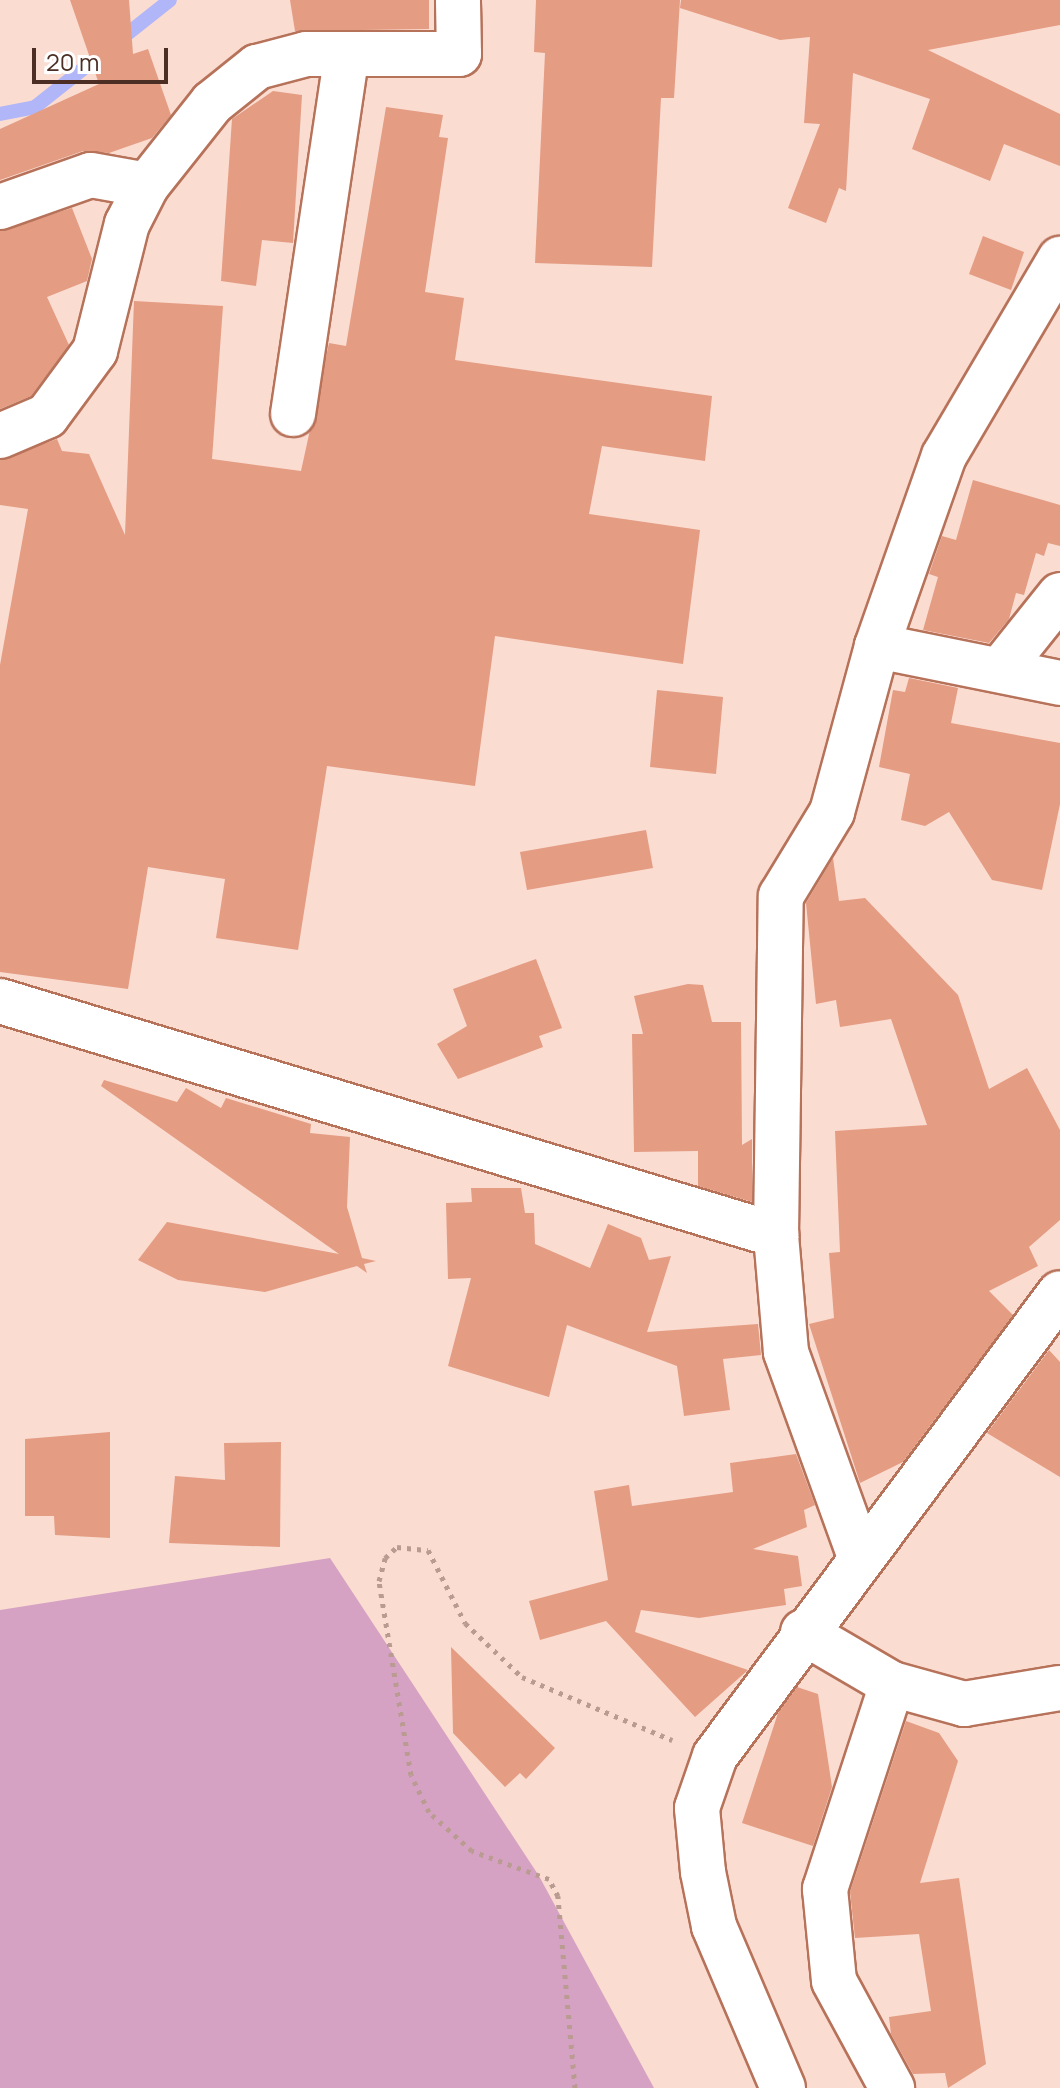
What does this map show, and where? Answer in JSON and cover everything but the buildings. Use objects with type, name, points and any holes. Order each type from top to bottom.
[{"type":"street","points":[[0,436],[47,416],[95,351],[127,224],[147,185],[212,103],[257,67],[306,54],[346,59],[459,54],[458,0]]},
{"type":"street","points":[[293,414],[346,59]]},
{"type":"street","points":[[0,207],[91,175],[147,185]]},
{"type":"street","points":[[859,1554],[786,1352],[776,1235],[781,896],[832,812],[877,646],[944,456],[1060,259]]},
{"type":"street","points":[[1000,670],[1060,595]]},
{"type":"street","points":[[877,646],[1060,683]]},
{"type":"street","points":[[0,1001],[776,1235]]},
{"type":"street","points":[[783,2088],[714,1926],[703,1872],[697,1808],[715,1756],[859,1554],[1060,1293]]},
{"type":"street","points":[[803,1632],[892,1684],[964,1704],[1060,1688]]},
{"type":"street","points":[[892,1684],[835,1847],[825,1902],[834,1981],[892,2088]]},
{"type":"path","points":[[575,2088],[558,1896],[549,1879],[472,1851],[429,1812],[411,1775],[379,1581],[385,1558],[397,1547],[428,1550],[465,1623],[522,1677],[715,1756]]},
{"type":"shaded area","points":[[330,1558],[539,1876],[654,2088],[0,2088],[0,1610]]},
{"type":"waterway","points":[[0,114],[35,107],[170,0]]}]
